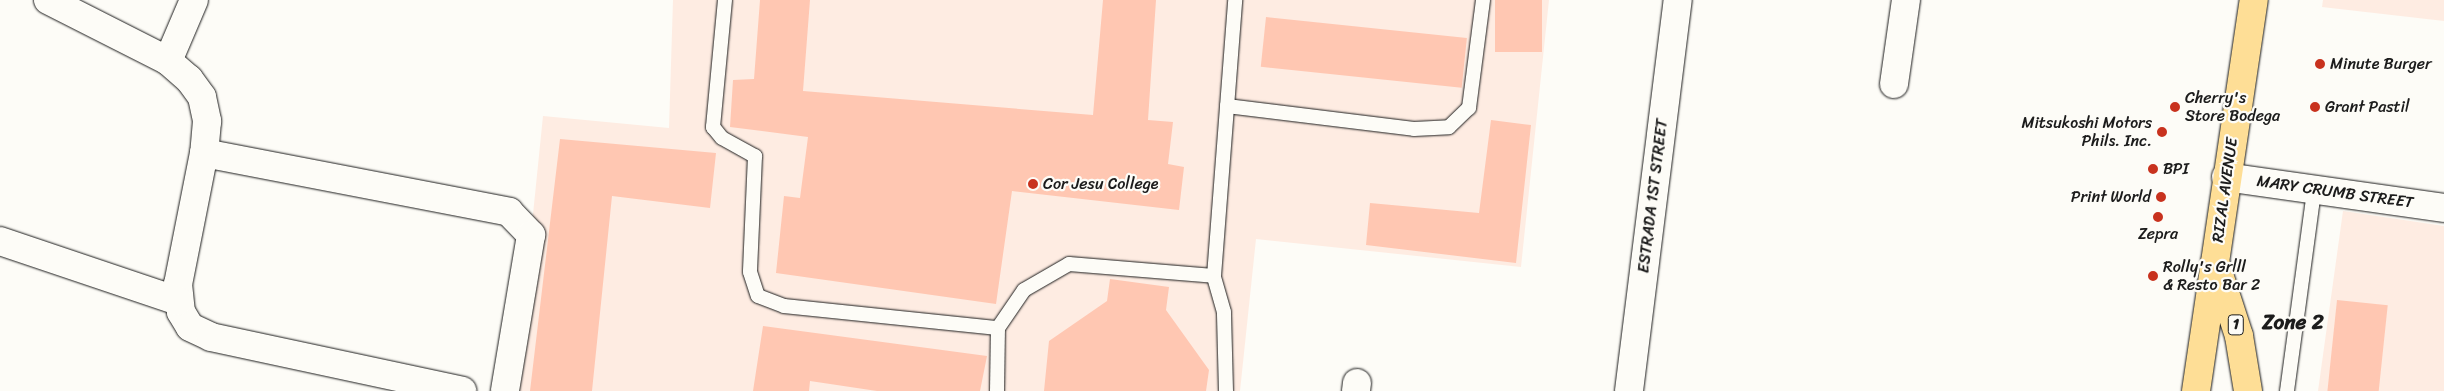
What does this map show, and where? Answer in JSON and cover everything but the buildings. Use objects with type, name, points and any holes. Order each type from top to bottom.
[{"type":"main road","name":"RIZAL AVENUE","points":[[2196,391],[2226,177],[2254,0]]},
{"type":"main road","name":"RIZAL AVENUE","points":[[2214,261],[2240,336],[2248,391]]},
{"type":"street","points":[[48,0],[168,61],[189,78],[202,97],[207,121],[204,153],[182,258],[178,301],[184,321],[211,337],[462,391]]},
{"type":"street","points":[[168,61],[194,0]]},
{"type":"street","name":"ESTRADA 1ST STREET","points":[[1628,391],[1678,0]]},
{"type":"street","points":[[1894,84],[1906,0]]},
{"type":"street","points":[[204,153],[509,212],[531,235],[505,391]]},
{"type":"street","name":"MARY CRUMB STREET","points":[[2226,177],[2444,208]]},
{"type":"street","points":[[0,241],[178,301]]},
{"type":"lane","points":[[725,0],[713,127],[722,138],[755,156],[750,272],[758,296],[784,306],[998,328]]},
{"type":"lane","points":[[1226,391],[1224,312],[1214,276],[1235,0]]},
{"type":"lane","points":[[1227,106],[1414,129],[1449,127],[1461,120],[1470,102],[1483,0]]},
{"type":"lane","points":[[2287,391],[2314,190]]},
{"type":"lane","points":[[996,391],[998,328],[1024,290],[1069,264],[1214,276]]},
{"type":"shaded area","name":"Cor Jesu College","points":[[673,0],[1549,0],[1521,267],[1256,239],[1240,391],[515,391],[543,116],[669,128]]},
{"type":"shaded area","points":[[2323,0],[2444,0],[2444,21],[2322,7]]},
{"type":"shaded area","points":[[2343,211],[2444,226],[2444,391],[2318,391]]},
{"type":"place","name":"Minute Burger","points":[[2320,64]]},
{"type":"place","name":"Cherry's Store Bodega","points":[[2175,107]]},
{"type":"place","name":"Grant Pastil","points":[[2315,107]]},
{"type":"place","name":"Mitsukoshi Motors Phils. Inc.","points":[[2162,132]]},
{"type":"place","name":"BPI","points":[[2153,169]]},
{"type":"place","name":"Cor Jesu College","points":[[1033,184]]},
{"type":"place","name":"Print World","points":[[2161,197]]},
{"type":"place","name":"Zepra","points":[[2158,217]]},
{"type":"place","name":"Rolly's Grlll & Resto Bar 2","points":[[2153,276]]},
{"type":"district","name":"Zone 2","points":[[2293,322]]}]
